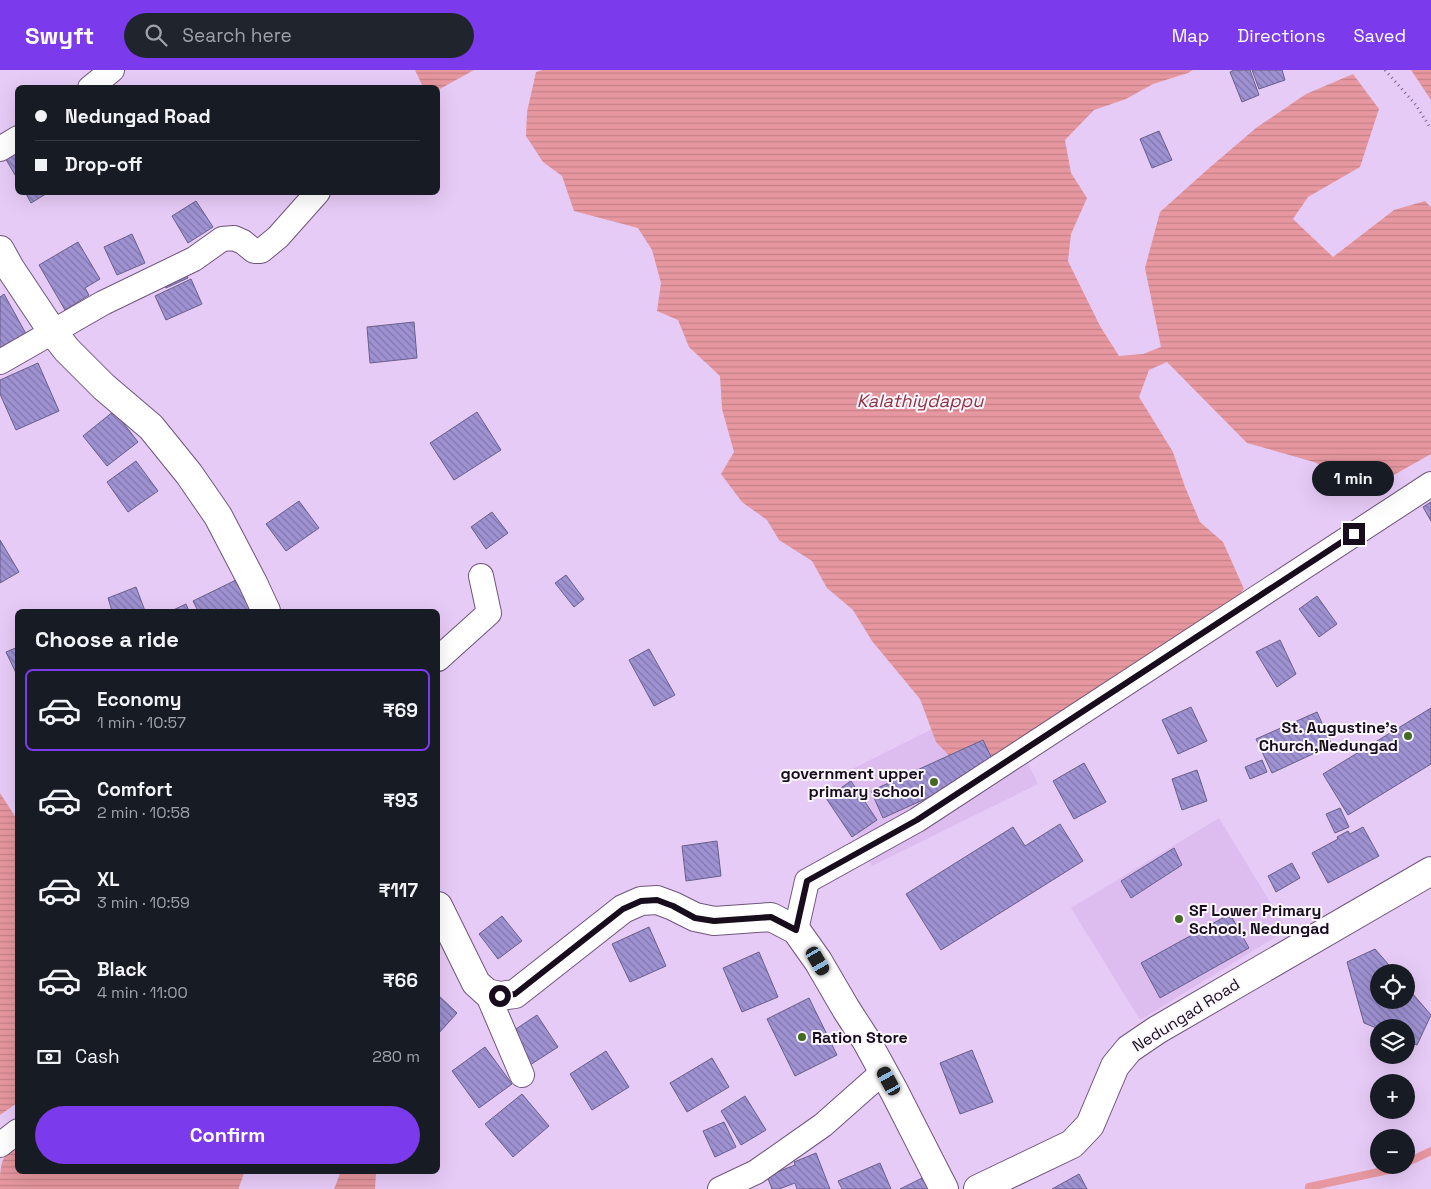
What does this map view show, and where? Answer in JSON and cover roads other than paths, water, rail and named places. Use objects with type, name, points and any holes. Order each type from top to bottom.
[{"type":"main road","points":[[0,250],[52,331],[67,350],[104,387],[151,427],[189,474],[218,516],[265,609]]},
{"type":"main road","name":"Nedungad Road","points":[[978,1189],[1072,1144],[1090,1126],[1115,1066],[1129,1049],[1136,1044],[1431,871]]},
{"type":"main road","points":[[440,910],[476,983],[487,993],[500,996],[515,994],[623,909],[641,901],[657,900],[695,918],[714,921],[771,917],[796,930],[818,961],[884,1071],[944,1189]]},
{"type":"street","points":[[94,85],[112,70]]},
{"type":"street","points":[[0,149],[15,140]]},
{"type":"street","points":[[0,362],[103,303],[194,259],[222,239],[234,238],[243,242],[254,251],[261,251],[278,237],[315,195]]},
{"type":"street","points":[[796,930],[807,881],[917,820],[1431,484]]},
{"type":"street","points":[[440,657],[489,613],[481,576]]},
{"type":"street","points":[[487,993],[522,1075]]},
{"type":"street","points":[[720,1189],[756,1172],[823,1125],[884,1071]]},
{"type":"street","points":[[0,1145],[15,1133]]},
{"type":"water","points":[[415,70],[474,70],[440,89],[440,85],[422,85]]},
{"type":"water","name":"Kalathiydappu","points":[[543,70],[1193,70],[1153,84],[1126,99],[1094,110],[1065,140],[1071,173],[1087,198],[1071,234],[1068,261],[1100,326],[1119,356],[1143,354],[1161,347],[1145,268],[1160,212],[1256,128],[1306,94],[1353,74],[1379,109],[1360,167],[1308,197],[1293,219],[1333,257],[1394,210],[1425,201],[1431,207],[1431,454],[1369,489],[1314,462],[1247,443],[1167,362],[1149,370],[1139,397],[1173,452],[1200,522],[1223,542],[1244,589],[1213,625],[999,760],[961,768],[936,742],[920,699],[872,641],[853,610],[827,588],[812,561],[779,540],[767,520],[742,502],[721,474],[734,452],[722,409],[720,376],[689,347],[678,320],[657,311],[661,283],[652,250],[638,228],[574,211],[562,176],[543,162],[526,136],[527,112],[536,72]]},
{"type":"water","points":[[1411,70],[1431,70],[1431,100]]},
{"type":"water","points":[[0,793],[15,816],[15,1104],[0,1115]]},
{"type":"water","points":[[15,1146],[15,1174],[244,1174],[239,1189],[0,1189],[2,1162]]},
{"type":"water","points":[[340,1174],[376,1174],[375,1189],[334,1189]]},
{"type":"waterway","points":[[1415,1159],[1431,1151]]},
{"type":"waterway","points":[[1309,1189],[1309,1187],[1370,1174]]},
{"type":"place","name":"St. Augustine's Church,Nedungad","points":[[1408,736]]},
{"type":"place","name":"government upper primary school","points":[[934,782]]},
{"type":"place","name":"SF Lower Primary School, Nedungad","points":[[1179,919]]},
{"type":"place","name":"Ration Store","points":[[802,1037]]}]
